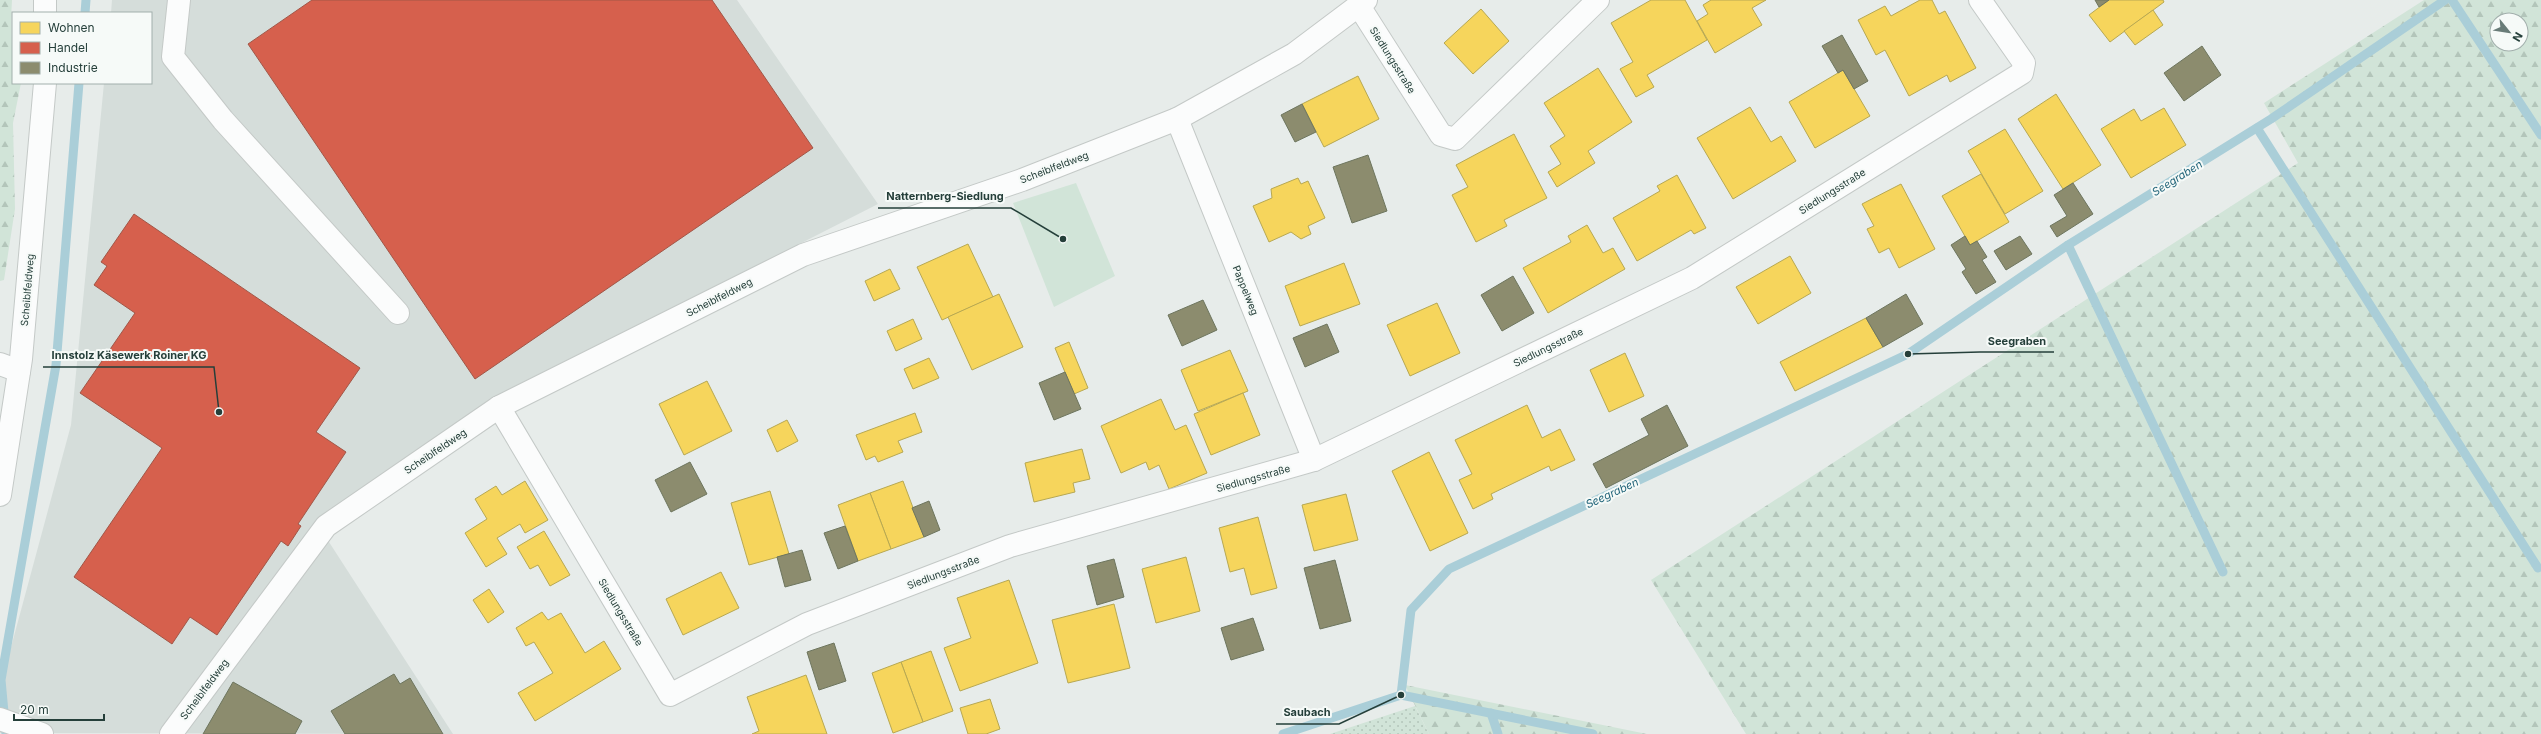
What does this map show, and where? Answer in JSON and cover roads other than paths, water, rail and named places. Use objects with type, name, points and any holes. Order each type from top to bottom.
[{"type":"street","points":[[45,0],[45,12]]},
{"type":"street","points":[[179,0],[173,57],[223,120],[398,313]]},
{"type":"street","name":"Siedlungsstraße","points":[[1362,3],[1441,135],[1455,139],[1598,0]]},
{"type":"street","name":"Siedlungsstraße","points":[[499,407],[670,695],[807,624],[1010,546],[1314,460],[1692,278],[2022,72],[2024,63],[1980,0]]},
{"type":"street","name":"Scheiblfeldweg","points":[[171,734],[326,526],[499,407],[803,255],[1022,180],[1178,119],[1294,54],[1362,3]]},
{"type":"street","name":"Scheiblfeldweg","points":[[0,495],[10,368],[45,84]]},
{"type":"street","name":"Pappelweg","points":[[1178,119],[1314,460]]},
{"type":"street","points":[[8,722],[42,734]]},
{"type":"waterway","points":[[85,12],[86,0]]},
{"type":"waterway","name":"Seegraben","points":[[1401,695],[1411,610],[1449,569],[1908,354],[2068,245],[2271,119],[2445,0]]},
{"type":"waterway","points":[[2452,0],[2541,135]]},
{"type":"waterway","points":[[6,734],[1,680],[56,365],[79,84]]},
{"type":"waterway","points":[[2257,128],[2538,568]]},
{"type":"waterway","points":[[2068,245],[2223,572]]},
{"type":"waterway","points":[[1283,734],[1401,695],[1593,734]]},
{"type":"waterway","points":[[1491,713],[1498,734]]},
{"type":"place","name":"Natternberg-Siedlung","points":[[1063,239]]},
{"type":"place","name":"Seegraben","points":[[1908,354]]},
{"type":"place","name":"Innstolz Käsewerk Roiner KG","points":[[219,412]]},
{"type":"place","name":"Saubach","points":[[1401,695]]}]
